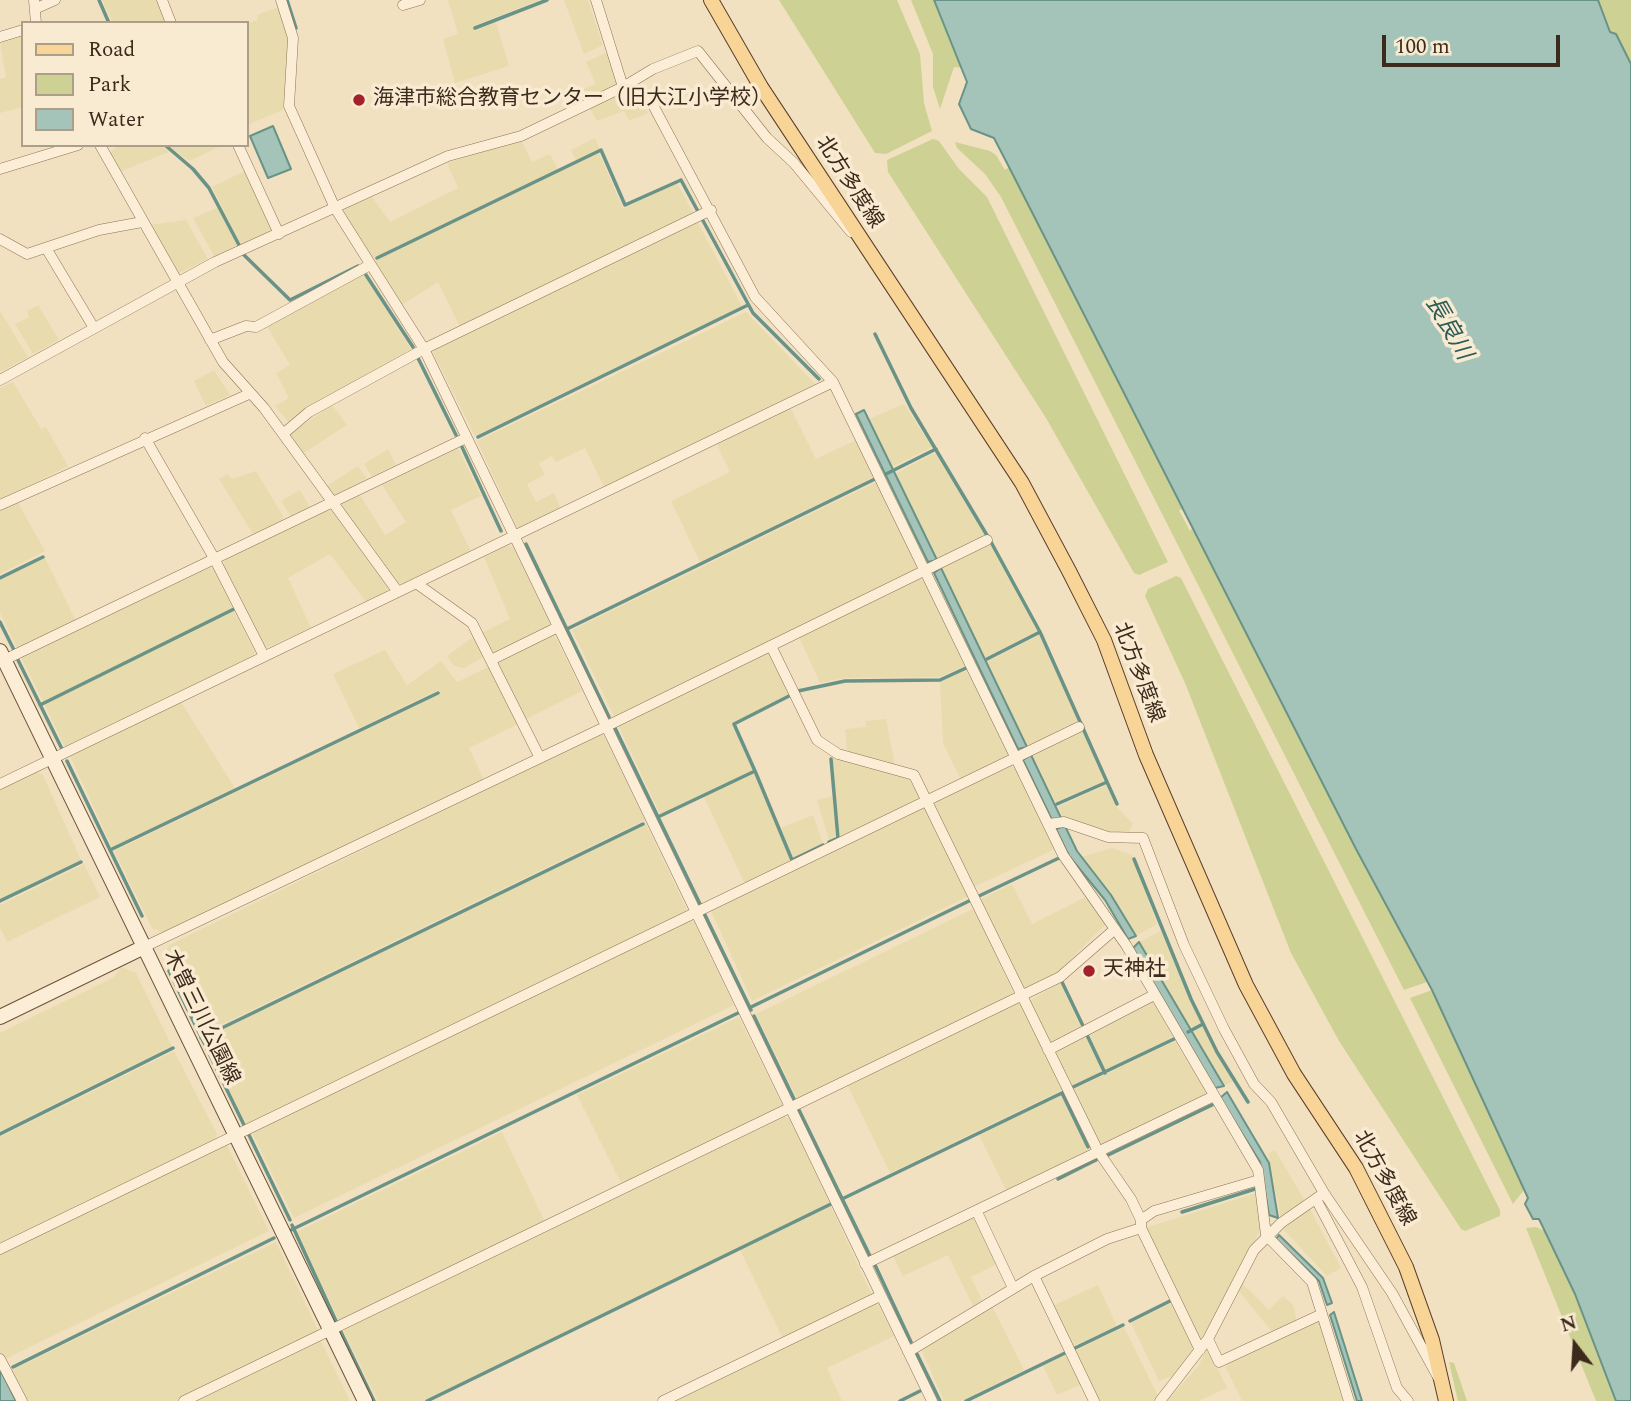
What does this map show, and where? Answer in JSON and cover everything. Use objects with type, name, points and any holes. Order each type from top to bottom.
[{"type":"main road","name":"北方多度線","points":[[711,0],[761,87],[1022,483],[1069,571],[1104,640],[1146,755],[1245,985],[1294,1074],[1356,1168],[1384,1218],[1406,1267],[1432,1340],[1446,1401]]},
{"type":"main road","name":"木曽三川公園線","points":[[2,656],[365,1401]]},
{"type":"main road","points":[[0,1017],[142,948]]},
{"type":"street","points":[[36,4],[55,0]]},
{"type":"street","points":[[162,0],[170,21]]},
{"type":"street","points":[[281,0],[293,38],[289,106],[335,208],[424,349],[932,1401]]},
{"type":"street","points":[[403,5],[420,0]]},
{"type":"street","points":[[596,0],[623,87],[653,105],[755,297],[833,382],[928,571],[1063,855],[1115,929],[1258,1170],[1266,1235],[1312,1282],[1349,1401]]},
{"type":"street","points":[[0,37],[21,31]]},
{"type":"street","points":[[0,380],[177,282],[448,156],[521,136],[623,87],[653,69],[698,51],[767,138],[794,163],[862,243]]},
{"type":"street","points":[[0,169],[72,147]]},
{"type":"street","points":[[101,147],[223,362],[264,408],[398,592]]},
{"type":"street","points":[[240,147],[279,234]]},
{"type":"street","points":[[283,434],[309,412],[424,349],[708,212]]},
{"type":"street","points":[[0,239],[27,254],[99,230],[142,222]]},
{"type":"street","points":[[46,248],[94,328]]},
{"type":"street","points":[[210,340],[246,326],[256,327],[370,265]]},
{"type":"street","points":[[0,784],[833,382]]},
{"type":"street","points":[[0,505],[145,438],[249,394]]},
{"type":"street","points":[[145,438],[214,558],[264,656]]},
{"type":"street","points":[[2,656],[466,438]]},
{"type":"street","points":[[142,948],[607,726],[987,540]]},
{"type":"street","points":[[416,583],[472,623],[540,758]]},
{"type":"street","points":[[491,660],[558,628]]},
{"type":"street","points":[[771,646],[817,740],[838,754],[914,775],[1098,1151],[1131,1199],[1200,1350]]},
{"type":"street","points":[[0,1249],[1079,727]]},
{"type":"street","points":[[1049,824],[1064,822],[1108,837],[1143,838],[1184,944],[1224,1030],[1254,1084],[1271,1102],[1320,1196],[1362,1287],[1397,1388],[1408,1401]]},
{"type":"street","points":[[184,1401],[1060,977],[1115,929]]},
{"type":"street","points":[[1048,1049],[1154,995]]},
{"type":"street","points":[[865,1264],[1214,1096]]},
{"type":"street","points":[[908,1352],[1034,1276],[1141,1224],[1154,1211],[1259,1180]]},
{"type":"street","points":[[1320,1196],[1392,1293],[1427,1363],[1443,1384]]},
{"type":"street","points":[[1160,1401],[1208,1339],[1254,1250],[1266,1235],[1320,1196]]},
{"type":"street","points":[[977,1212],[1013,1288]]},
{"type":"street","points":[[1034,1276],[1094,1401]]},
{"type":"street","points":[[663,1401],[880,1296]]},
{"type":"street","points":[[1208,1339],[1219,1362],[1322,1314]]},
{"type":"street","points":[[0,1359],[22,1401]]},
{"type":"shaded area","points":[[102,0],[159,0],[167,21],[112,21]]},
{"type":"shaded area","points":[[448,0],[540,0],[473,26],[475,31],[496,22],[509,66],[455,83],[443,39],[458,34]]},
{"type":"shaded area","points":[[564,0],[588,0],[603,45],[584,54]]},
{"type":"shaded area","points":[[279,7],[288,41],[283,110],[248,125],[248,23],[258,20],[257,15]]},
{"type":"shaded area","points":[[21,37],[21,108],[0,113],[0,79],[6,77],[0,43]]},
{"type":"shaded area","points":[[608,52],[617,82],[576,105],[571,95],[596,84],[586,62]]},
{"type":"shaded area","points":[[618,94],[644,106],[648,113],[629,121],[624,111],[597,121],[589,107]]},
{"type":"shaded area","points":[[595,138],[600,149],[576,160],[571,150]]},
{"type":"shaded area","points":[[521,140],[532,162],[550,154],[558,169],[372,258],[344,213],[344,209],[372,197],[390,222],[458,188],[447,163]]},
{"type":"shaded area","points":[[117,147],[164,147],[169,152],[119,172],[110,152]]},
{"type":"shaded area","points":[[171,147],[219,147],[189,161]]},
{"type":"shaded area","points":[[599,153],[623,208],[677,183],[694,214],[460,327],[438,282],[402,305],[375,261]]},
{"type":"shaded area","points":[[247,170],[272,231],[241,245],[212,187]]},
{"type":"shaded area","points":[[219,207],[238,245],[214,256],[193,218]]},
{"type":"shaded area","points":[[186,220],[208,259],[179,273],[149,225]]},
{"type":"shaded area","points":[[697,221],[742,306],[475,436],[433,353],[435,348]]},
{"type":"shaded area","points":[[363,274],[411,349],[307,409],[289,423],[275,406],[289,398],[276,373],[290,365],[266,325]]},
{"type":"shaded area","points":[[38,305],[59,340],[33,354],[15,324],[29,317],[27,311]]},
{"type":"shaded area","points":[[0,311],[28,357],[0,372]]},
{"type":"shaded area","points":[[746,312],[815,384],[604,487],[585,448],[556,462],[552,456],[539,463],[545,475],[527,484],[536,502],[554,493],[561,509],[518,529],[477,441]]},
{"type":"shaded area","points":[[214,370],[230,395],[206,406],[194,381]]},
{"type":"shaded area","points":[[13,382],[41,429],[46,427],[68,466],[0,501],[0,388]]},
{"type":"shaded area","points":[[904,404],[932,447],[892,467],[869,419]]},
{"type":"shaded area","points":[[332,405],[347,425],[302,454],[289,435]]},
{"type":"shaded area","points":[[790,407],[816,459],[858,439],[876,476],[700,562],[671,501],[730,472],[716,443]]},
{"type":"shaded area","points":[[458,448],[481,496],[451,510],[471,552],[402,584],[396,583],[341,508],[342,503],[360,495],[385,535],[406,522],[382,485]]},
{"type":"shaded area","points":[[388,449],[396,465],[372,476],[364,464]]},
{"type":"shaded area","points":[[936,452],[985,536],[937,560],[895,474]]},
{"type":"shaded area","points":[[358,466],[367,479],[334,495],[330,494],[325,487]]},
{"type":"shaded area","points":[[256,471],[283,520],[253,534],[219,479],[227,474],[232,479]]},
{"type":"shaded area","points":[[878,481],[919,564],[917,570],[614,716],[572,630]]},
{"type":"shaded area","points":[[300,490],[310,507],[291,516],[281,501]]},
{"type":"shaded area","points":[[17,501],[45,551],[0,574],[0,510]]},
{"type":"shaded area","points":[[327,510],[333,511],[388,587],[387,592],[366,602],[330,554],[288,578],[311,628],[264,649],[223,565],[226,558]]},
{"type":"shaded area","points":[[989,542],[1037,631],[984,658],[941,568]]},
{"type":"shaded area","points":[[507,546],[513,547],[550,622],[547,628],[495,652],[490,651],[481,633],[510,619],[484,557]]},
{"type":"shaded area","points":[[45,558],[76,621],[18,650],[0,613],[0,580]]},
{"type":"shaded area","points":[[209,568],[214,569],[233,608],[43,702],[21,657]]},
{"type":"shaded area","points":[[919,579],[927,581],[967,665],[940,677],[845,678],[820,683],[799,637]]},
{"type":"shaded area","points":[[234,611],[255,652],[253,656],[66,749],[44,704]]},
{"type":"shaded area","points":[[554,634],[582,691],[524,720],[497,662]]},
{"type":"shaded area","points":[[1039,635],[1079,722],[1027,747],[986,662]]},
{"type":"shaded area","points":[[475,636],[483,653],[482,658],[464,668],[454,666],[447,656]]},
{"type":"shaded area","points":[[385,650],[407,685],[441,661],[457,682],[490,666],[518,724],[469,748],[484,780],[206,914],[163,933],[152,928],[114,851],[440,694],[438,690],[359,728],[333,674]]},
{"type":"shaded area","points":[[767,653],[772,654],[790,693],[732,723],[753,770],[660,814],[618,725]]},
{"type":"shaded area","points":[[968,668],[1010,753],[1007,758],[961,780],[943,743],[940,682]]},
{"type":"shaded area","points":[[181,702],[235,788],[112,847],[70,756]]},
{"type":"shaded area","points":[[886,719],[895,766],[847,751],[845,729],[866,727],[865,721]]},
{"type":"shaded area","points":[[1082,729],[1104,781],[1055,802],[1032,754]]},
{"type":"shaded area","points":[[599,734],[604,735],[645,820],[202,1034],[165,954],[169,945]]},
{"type":"shaded area","points":[[832,756],[907,777],[920,797],[919,800],[840,838]]},
{"type":"shaded area","points":[[1011,766],[1018,770],[1055,849],[974,887],[934,806],[937,801]]},
{"type":"shaded area","points":[[37,772],[43,775],[81,860],[0,899],[0,790]]},
{"type":"shaded area","points":[[754,773],[792,862],[745,884],[704,797]]},
{"type":"shaded area","points":[[1106,785],[1116,806],[1133,824],[1127,836],[1109,834],[1063,818],[1058,807]]},
{"type":"shaded area","points":[[832,796],[836,836],[829,840],[817,800]]},
{"type":"shaded area","points":[[922,808],[928,810],[969,896],[752,1001],[711,911]]},
{"type":"shaded area","points":[[813,815],[823,843],[793,857],[781,828]]},
{"type":"shaded area","points":[[646,824],[686,908],[685,914],[246,1125],[204,1038]]},
{"type":"shaded area","points":[[1112,848],[1132,855],[1157,924],[1136,936],[1111,895],[1081,857]]},
{"type":"shaded area","points":[[84,864],[100,897],[7,942],[0,928],[0,905]]},
{"type":"shaded area","points":[[1012,884],[1032,924],[1088,896],[1105,925],[1058,972],[1025,989],[979,900]]},
{"type":"shaded area","points":[[975,908],[1014,995],[797,1099],[756,1014]]},
{"type":"shaded area","points":[[690,921],[694,922],[734,1005],[294,1218],[252,1133]]},
{"type":"shaded area","points":[[1161,931],[1190,1000],[1234,1081],[1224,1086],[1139,942]]},
{"type":"shaded area","points":[[121,967],[136,973],[172,1046],[0,1131],[0,1033],[114,977]]},
{"type":"shaded area","points":[[1060,983],[1082,1030],[1051,1044],[1029,1001]]},
{"type":"shaded area","points":[[1152,1000],[1173,1037],[1105,1070],[1089,1034]]},
{"type":"shaded area","points":[[1017,1002],[1022,1006],[1064,1089],[890,1173],[848,1086]]},
{"type":"shaded area","points":[[739,1017],[782,1105],[780,1108],[622,1185],[577,1095]]},
{"type":"shaded area","points":[[1085,1035],[1103,1071],[1070,1087],[1054,1054],[1056,1049]]},
{"type":"shaded area","points":[[1175,1041],[1206,1092],[1204,1096],[1100,1146],[1072,1090]]},
{"type":"shaded area","points":[[174,1051],[217,1134],[215,1142],[0,1246],[0,1137]]},
{"type":"shaded area","points":[[1061,1095],[1088,1152],[1007,1192],[979,1135]]},
{"type":"shaded area","points":[[784,1117],[789,1118],[830,1203],[422,1401],[378,1401],[343,1330]]},
{"type":"shaded area","points":[[502,1132],[545,1222],[339,1321],[296,1232]]},
{"type":"shaded area","points":[[226,1143],[269,1231],[3,1360],[0,1355],[0,1252]]},
{"type":"shaded area","points":[[1275,1150],[1305,1201],[1281,1219],[1268,1154]]},
{"type":"shaded area","points":[[1256,1193],[1261,1229],[1203,1337],[1198,1338],[1145,1228]]},
{"type":"shaded area","points":[[831,1206],[872,1296],[783,1339],[740,1250]]},
{"type":"shaded area","points":[[1309,1207],[1341,1268],[1327,1276],[1281,1227]]},
{"type":"shaded area","points":[[971,1218],[976,1220],[997,1264],[971,1277],[982,1300],[973,1306],[948,1255],[903,1276],[893,1256]]},
{"type":"shaded area","points":[[276,1242],[319,1332],[176,1401],[25,1401],[10,1371]]},
{"type":"shaded area","points":[[1242,1283],[1269,1310],[1283,1296],[1293,1305],[1297,1321],[1273,1333],[1238,1290]]},
{"type":"shaded area","points":[[1098,1285],[1117,1326],[1071,1347],[1052,1306]]},
{"type":"shaded area","points":[[874,1303],[878,1304],[894,1336],[827,1368],[842,1401],[671,1401]]},
{"type":"shaded area","points":[[1172,1303],[1194,1351],[1175,1375],[1159,1381],[1131,1323]]},
{"type":"shaded area","points":[[991,1304],[1024,1370],[961,1401],[944,1401],[921,1349]]},
{"type":"shaded area","points":[[1319,1318],[1345,1401],[1242,1401],[1226,1368],[1228,1363]]},
{"type":"shaded area","points":[[1124,1327],[1158,1396],[1153,1401],[1098,1401],[1074,1351]]},
{"type":"shaded area","points":[[320,1339],[350,1401],[193,1401]]},
{"type":"shaded area","points":[[1206,1350],[1210,1352],[1227,1388],[1198,1401],[1167,1401],[1199,1365]]},
{"type":"shaded area","points":[[1066,1354],[1080,1385],[1057,1395],[1043,1366]]},
{"type":"green space","points":[[779,0],[897,0],[920,54],[924,103],[932,131],[886,154],[875,153]]},
{"type":"green space","points":[[911,0],[934,0],[963,68],[954,67],[940,109],[933,87],[933,54]]},
{"type":"green space","points":[[1598,0],[1631,0],[1631,64],[1616,34],[1610,32]]},
{"type":"green space","points":[[933,139],[939,141],[959,169],[987,197],[1168,562],[1139,575],[1134,573],[1046,418],[888,172],[887,160]]},
{"type":"green space","points":[[955,142],[990,151],[996,155],[1005,170],[1009,167],[1185,509],[1179,510],[1190,531],[1194,525],[1356,849],[1427,982],[1404,990],[1001,197],[985,174],[957,148]]},
{"type":"green space","points":[[1176,576],[1181,578],[1500,1210],[1500,1216],[1465,1231],[1461,1229],[1339,1041],[1291,953],[1185,683],[1145,596],[1148,589]]},
{"type":"green space","points":[[1432,990],[1524,1190],[1513,1204],[1410,998]]},
{"type":"green space","points":[[1536,1227],[1545,1231],[1575,1294],[1616,1401],[1596,1401],[1526,1228]]},
{"type":"green space","points":[[1449,1362],[1454,1363],[1467,1401],[1458,1401]]},
{"type":"water","name":"長良川","points":[[934,0],[1598,0],[1610,32],[1616,34],[1631,64],[1631,1401],[1616,1401],[1575,1294],[1539,1219],[1533,1219],[1525,1204],[1528,1198],[1432,990],[1356,849],[994,138],[971,129],[959,104],[967,82]]},
{"type":"water","points":[[273,126],[291,169],[268,178],[250,136]]},
{"type":"water","points":[[864,410],[937,560],[928,562],[856,414]]},
{"type":"water","points":[[941,568],[1027,747],[1018,749],[934,573]]},
{"type":"water","points":[[1031,755],[1062,820],[1052,820],[1023,760]]},
{"type":"water","points":[[1065,826],[1077,851],[1111,895],[1136,936],[1128,939],[1105,900],[1069,856],[1056,829]]},
{"type":"water","points":[[1139,942],[1224,1086],[1215,1088],[1133,948]]},
{"type":"water","points":[[1227,1092],[1269,1163],[1278,1218],[1269,1215],[1260,1162],[1220,1098]]},
{"type":"water","points":[[1279,1235],[1323,1278],[1332,1303],[1327,1305],[1319,1281],[1276,1239]]},
{"type":"water","points":[[1334,1312],[1362,1401],[1357,1401],[1330,1315]]},
{"type":"water","points":[[0,1370],[7,1383],[16,1401],[0,1401]]},
{"type":"waterway","points":[[99,0],[108,21]]},
{"type":"waterway","points":[[287,0],[296,28]]},
{"type":"waterway","points":[[475,28],[547,0]]},
{"type":"waterway","points":[[167,147],[193,169],[209,188],[239,245]]},
{"type":"waterway","points":[[377,258],[601,150],[625,205],[681,180]]},
{"type":"waterway","points":[[681,180],[753,313],[819,379]]},
{"type":"waterway","points":[[244,255],[290,300],[358,266]]},
{"type":"waterway","points":[[366,275],[413,347]]},
{"type":"waterway","points":[[478,437],[748,305]]},
{"type":"waterway","points":[[875,334],[911,408],[991,542],[1040,632],[1107,782]]},
{"type":"waterway","points":[[418,358],[456,435]]},
{"type":"waterway","points":[[462,447],[501,531]]},
{"type":"waterway","points":[[886,474],[936,449]]},
{"type":"waterway","points":[[567,629],[875,479]]},
{"type":"waterway","points":[[526,544],[609,717]]},
{"type":"waterway","points":[[0,578],[43,557]]},
{"type":"waterway","points":[[40,705],[234,609]]},
{"type":"waterway","points":[[0,622],[14,650]]},
{"type":"waterway","points":[[987,659],[1040,632]]},
{"type":"waterway","points":[[18,660],[62,749]]},
{"type":"waterway","points":[[798,691],[845,681],[940,680],[966,668]]},
{"type":"waterway","points":[[110,850],[438,693]]},
{"type":"waterway","points":[[658,817],[755,771],[734,724],[791,695]]},
{"type":"waterway","points":[[615,728],[700,904]]},
{"type":"waterway","points":[[829,842],[838,838],[831,759]]},
{"type":"waterway","points":[[67,761],[142,916]]},
{"type":"waterway","points":[[755,771],[792,860],[823,845]]},
{"type":"waterway","points":[[1057,804],[1107,782],[1117,804]]},
{"type":"waterway","points":[[201,1038],[643,824]]},
{"type":"waterway","points":[[979,896],[1059,858]]},
{"type":"waterway","points":[[1134,859],[1191,999],[1217,1052],[1248,1102]]},
{"type":"waterway","points":[[0,901],[81,862]]},
{"type":"waterway","points":[[747,1009],[971,900]]},
{"type":"waterway","points":[[705,915],[751,1010]]},
{"type":"waterway","points":[[169,971],[244,1125]]},
{"type":"waterway","points":[[1062,982],[1084,1028]]},
{"type":"waterway","points":[[289,1231],[738,1013]]},
{"type":"waterway","points":[[754,1016],[794,1099]]},
{"type":"waterway","points":[[1188,1032],[1203,1024]]},
{"type":"waterway","points":[[1087,1035],[1105,1073]]},
{"type":"waterway","points":[[1071,1088],[1174,1039]]},
{"type":"waterway","points":[[0,1134],[173,1048]]},
{"type":"waterway","points":[[842,1199],[1064,1092]]},
{"type":"waterway","points":[[1062,1093],[1088,1147]]},
{"type":"waterway","points":[[1104,1157],[1212,1105]]},
{"type":"waterway","points":[[799,1110],[870,1256]]},
{"type":"waterway","points":[[249,1135],[290,1220]]},
{"type":"waterway","points":[[1058,1179],[1096,1160]]},
{"type":"waterway","points":[[1182,1212],[1255,1189]]},
{"type":"waterway","points":[[427,1401],[831,1204]]},
{"type":"waterway","points":[[292,1225],[336,1321]]},
{"type":"waterway","points":[[13,1367],[274,1238]]},
{"type":"waterway","points":[[875,1265],[911,1342]]},
{"type":"waterway","points":[[1130,1321],[1170,1301]]},
{"type":"waterway","points":[[1073,1349],[1123,1325]]},
{"type":"waterway","points":[[341,1332],[374,1401]]},
{"type":"waterway","points":[[966,1401],[1065,1353]]},
{"type":"waterway","points":[[917,1354],[940,1401]]},
{"type":"waterway","points":[[900,1401],[920,1391]]},
{"type":"place","name":"海津市総合教育センター（旧大江小学校）","points":[[359,100]]},
{"type":"place","name":"天神社","points":[[1089,971]]}]
